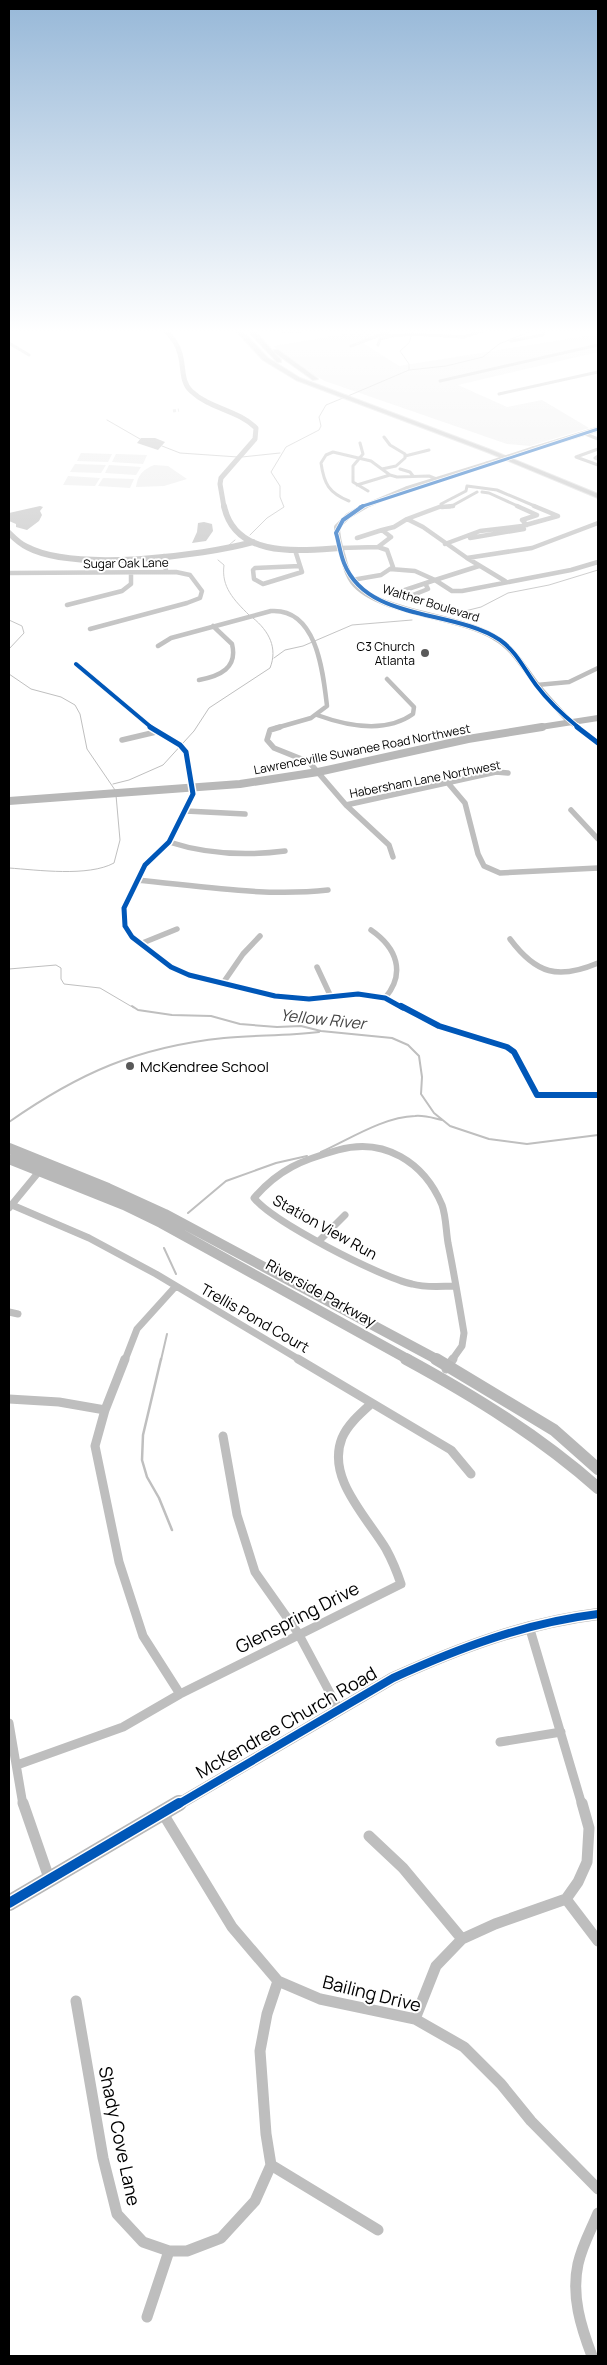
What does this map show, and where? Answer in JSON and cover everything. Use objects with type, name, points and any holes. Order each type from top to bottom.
[{"type":"highway","points":[[467,441],[598,496]]},
{"type":"highway","points":[[478,441],[598,490]]},
{"type":"street","points":[[253,441],[225,472],[220,484],[231,527],[238,534],[253,542],[295,550],[378,546],[387,550],[393,567],[381,575],[352,580]]},
{"type":"street","points":[[382,469],[402,463],[404,456],[400,450],[390,445],[389,441]]},
{"type":"street","name":"Walther Boulevard","points":[[556,441],[378,500],[353,511],[337,527],[339,548],[352,580],[363,591],[386,603],[472,626],[495,636],[514,652],[537,685],[567,719]]},
{"type":"street","points":[[360,442],[363,454],[352,470],[353,482],[368,491]]},
{"type":"street","points":[[598,449],[576,457],[598,465]]},
{"type":"street","points":[[404,456],[429,450]]},
{"type":"street","points":[[349,501],[331,495],[324,483],[321,463],[326,456],[333,452],[370,461],[400,480],[410,476],[429,476],[441,479]]},
{"type":"street","points":[[586,460],[597,458]]},
{"type":"street","points":[[400,469],[410,472],[410,476]]},
{"type":"street","points":[[357,485],[392,476]]},
{"type":"street","points":[[466,491],[467,486],[496,490],[558,516],[525,525]]},
{"type":"street","points":[[442,507],[441,504],[466,491],[478,492],[489,493],[537,515],[522,520],[525,530],[460,538],[445,544]]},
{"type":"street","points":[[357,538],[394,527],[408,519],[442,507],[450,507],[478,492]]},
{"type":"street","points":[[514,505],[524,501]]},
{"type":"street","points":[[408,519],[423,527],[466,558],[505,581]]},
{"type":"street","points":[[466,558],[532,548],[598,523]]},
{"type":"street","points":[[378,546],[391,537],[382,530]]},
{"type":"street","points":[[9,533],[29,549],[57,556],[103,559],[206,554],[230,550],[253,542]]},
{"type":"street","points":[[295,550],[302,572],[263,584],[256,582],[253,577],[253,570],[256,568],[300,566]]},
{"type":"street","points":[[164,556],[166,571]]},
{"type":"street","points":[[390,569],[415,571],[457,592],[505,581],[571,570],[598,562]]},
{"type":"street","points":[[426,585],[428,589],[408,597],[396,596],[396,593],[420,584],[426,585],[435,580],[479,566]]},
{"type":"street","name":"Sugar Oak Lane","points":[[9,573],[131,573],[166,571],[190,575],[202,591],[202,596],[187,603],[90,629]]},
{"type":"street","points":[[68,605],[122,591],[130,584],[131,573]]},
{"type":"street","points":[[158,646],[171,638],[281,610],[306,626],[327,706],[317,715],[270,730],[267,740],[274,748],[306,760],[316,769],[346,805],[389,845],[393,857]]},
{"type":"street","points":[[198,680],[224,674],[230,667],[234,657],[232,644],[213,626]]},
{"type":"street","points":[[76,664],[156,732],[170,738],[186,752],[193,794],[169,842],[145,865],[127,899],[123,917],[132,938],[155,958],[171,967],[198,977],[287,998],[358,994],[385,998],[439,1026],[507,1047],[514,1052],[537,1095],[598,1095]]},
{"type":"street","points":[[537,685],[569,682],[598,668]]},
{"type":"street","points":[[317,715],[344,724],[383,726],[401,722],[413,714],[414,707],[386,679]]},
{"type":"street","name":"Lawrenceville Suwanee Road Northwest","points":[[9,795],[193,785],[316,769],[598,712]]},
{"type":"street","name":"Lawrenceville Suwanee Road Northwest","points":[[567,719],[598,718]]},
{"type":"street","points":[[567,719],[598,742]]},
{"type":"street","points":[[122,740],[156,732]]},
{"type":"street","name":"Habersham Lane Northwest","points":[[346,805],[496,772],[508,773]]},
{"type":"street","points":[[448,784],[462,796],[478,854],[484,866],[500,873],[598,868]]},
{"type":"street","name":"Lawrenceville Suwanee Road Northwest","points":[[9,801],[102,791]]},
{"type":"street","points":[[571,810],[598,839]]},
{"type":"street","points":[[186,811],[245,814]]},
{"type":"street","points":[[169,842],[199,849],[240,852],[285,851]]},
{"type":"street","points":[[137,880],[280,893],[328,890]]},
{"type":"street","points":[[140,944],[176,929]]},
{"type":"street","points":[[371,930],[384,939],[393,952],[396,981],[385,998]]},
{"type":"street","points":[[223,983],[242,954],[260,936]]},
{"type":"street","points":[[510,939],[529,962],[545,971],[570,972],[582,970],[598,963]]},
{"type":"street","points":[[317,967],[331,996]]},
{"type":"street","name":"Station View Run","points":[[440,1377],[462,1346],[464,1333],[442,1206],[428,1182],[410,1161],[392,1152],[361,1146],[312,1157],[282,1172],[267,1183],[254,1198],[262,1208],[293,1227],[384,1275],[402,1282],[429,1287],[455,1286]]},
{"type":"street","name":"Riverside Parkway","points":[[9,1148],[43,1167],[161,1223],[440,1377],[497,1410],[534,1436],[598,1488]]},
{"type":"street","name":"Riverside Parkway","points":[[9,1159],[43,1167],[108,1188],[165,1214],[448,1365],[554,1430],[598,1469]]},
{"type":"street","points":[[10,1207],[43,1167]]},
{"type":"street","name":"Trellis Pond Court","points":[[10,1207],[89,1238],[156,1274],[451,1450],[471,1474]]},
{"type":"street","points":[[320,1240],[345,1215]]},
{"type":"street","points":[[175,1287],[137,1329],[105,1410],[95,1446],[119,1562],[143,1636],[180,1694]]},
{"type":"street","points":[[9,1312],[18,1314]]},
{"type":"street","points":[[9,1399],[59,1402],[105,1410]]},
{"type":"street","name":"Glenspring Drive","points":[[17,1765],[123,1727],[180,1694],[298,1633],[401,1584],[393,1561],[346,1487],[337,1463],[341,1439],[372,1402]]},
{"type":"street","points":[[223,1436],[237,1515],[255,1572],[298,1633],[338,1708]]},
{"type":"street","name":"McKendree Church Road","points":[[9,1903],[338,1708],[393,1678],[448,1653],[488,1638],[554,1620],[598,1614]]},
{"type":"street","points":[[415,2018],[436,1966],[462,1939],[494,1924],[566,1899],[578,1882],[587,1862],[590,1828],[529,1626]]},
{"type":"street","points":[[9,1723],[24,1811],[49,1878]]},
{"type":"street","points":[[500,1742],[560,1732]]},
{"type":"street","name":"Bailing Drive","points":[[162,1812],[232,1927],[278,1981],[320,1999],[415,2018],[464,2047],[501,2084],[532,2121],[598,2188]]},
{"type":"street","points":[[369,1836],[404,1868],[462,1939]]},
{"type":"street","points":[[566,1899],[598,1941]]},
{"type":"street","points":[[278,1981],[267,2014],[260,2051],[266,2134],[271,2165],[378,2230]]},
{"type":"street","name":"Shady Cove Lane","points":[[76,2001],[103,2158],[116,2214],[143,2242],[169,2251],[187,2251],[221,2238],[255,2201],[271,2165]]},
{"type":"street","points":[[592,2356],[578,2317],[576,2283],[578,2264],[598,2213]]},
{"type":"street","points":[[147,2317],[169,2251]]},
{"type":"shaded area","points":[[138,441],[165,442],[158,450],[137,443]]},
{"type":"shaded area","points":[[499,441],[545,441],[530,446]]},
{"type":"shaded area","points":[[81,453],[112,454],[108,462],[77,461]]},
{"type":"shaded area","points":[[116,454],[147,455],[143,464],[112,462]]},
{"type":"shaded area","points":[[75,464],[106,465],[101,473],[70,472]]},
{"type":"shaded area","points":[[109,465],[141,467],[136,475],[105,473]]},
{"type":"shaded area","points":[[154,465],[168,466],[187,479],[164,486],[136,487],[142,473]]},
{"type":"shaded area","points":[[68,476],[100,478],[95,486],[63,485]]},
{"type":"shaded area","points":[[103,478],[134,479],[130,488],[98,486]]},
{"type":"shaded area","points":[[40,506],[43,507],[40,511],[42,515],[39,521],[27,530],[16,527],[16,524],[9,521],[9,513]]},
{"type":"shaded area","points":[[198,523],[212,524],[213,531],[206,541],[192,543],[197,532]]},
{"type":"waterway","points":[[250,535],[267,518],[284,507],[280,497],[280,486],[271,472],[286,447],[297,441]]},
{"type":"waterway","points":[[162,446],[180,453],[238,457]]},
{"type":"waterway","points":[[242,457],[280,453]]},
{"type":"waterway","points":[[229,545],[235,540]]},
{"type":"waterway","points":[[218,560],[224,565],[225,580],[230,593],[249,615]]},
{"type":"waterway","points":[[444,611],[465,611],[481,607],[508,593],[549,585],[598,570]]},
{"type":"waterway","points":[[113,784],[129,780],[163,765],[194,731],[209,708],[270,668],[273,654],[268,634],[253,618]]},
{"type":"waterway","name":"Yellow River","points":[[9,620],[22,626],[24,633],[9,649]]},
{"type":"waterway","points":[[274,658],[285,650],[303,646],[352,625],[412,620]]},
{"type":"waterway","name":"Yellow River","points":[[9,674],[31,689],[61,697],[75,705],[80,714],[87,749],[115,790]]},
{"type":"waterway","name":"Yellow River","points":[[9,868],[77,871],[91,870],[114,863],[120,840],[116,795]]},
{"type":"waterway","name":"Yellow River","points":[[9,969],[56,965],[61,968],[61,979],[64,984],[100,988],[134,1008]]},
{"type":"waterway","name":"Yellow River","points":[[132,1006],[138,1010],[172,1015],[211,1016],[240,1024],[277,1027],[301,1026],[321,1031],[392,1038],[408,1045],[419,1056],[422,1077],[421,1094],[434,1113],[450,1126],[489,1139],[527,1144],[598,1135]]},
{"type":"waterway","points":[[9,1122],[60,1089],[85,1076],[110,1065],[164,1048],[224,1038],[319,1032]]},
{"type":"waterway","points":[[321,1152],[391,1120],[418,1116],[442,1120]]},
{"type":"waterway","points":[[188,1213],[226,1181],[276,1163],[307,1156]]},
{"type":"waterway","points":[[164,1248],[176,1274]]},
{"type":"waterway","points":[[161,1360],[167,1334]]},
{"type":"waterway","points":[[161,1359],[143,1435],[142,1460],[147,1477],[159,1498],[172,1530]]},
{"type":"cycle path","points":[[560,441],[364,505],[343,520],[336,533],[344,564],[358,585],[376,598],[397,607],[471,626],[495,637],[508,647],[551,702],[573,724],[598,743]]},
{"type":"cycle path","points":[[76,664],[156,732],[180,745],[186,752],[189,762],[193,794],[188,806],[169,842],[145,865],[124,908],[125,926],[132,937],[144,948],[171,967],[189,975],[275,996],[309,999],[358,994],[385,998],[439,1026],[507,1047],[514,1052],[537,1095],[598,1095]]},
{"type":"cycle path","points":[[9,1903],[393,1678],[468,1646],[518,1629],[571,1617],[598,1614]]},
{"type":"place","name":"C3 Church Atlanta","points":[[425,653]]},
{"type":"place","name":"McKendree School","points":[[130,1066]]}]
